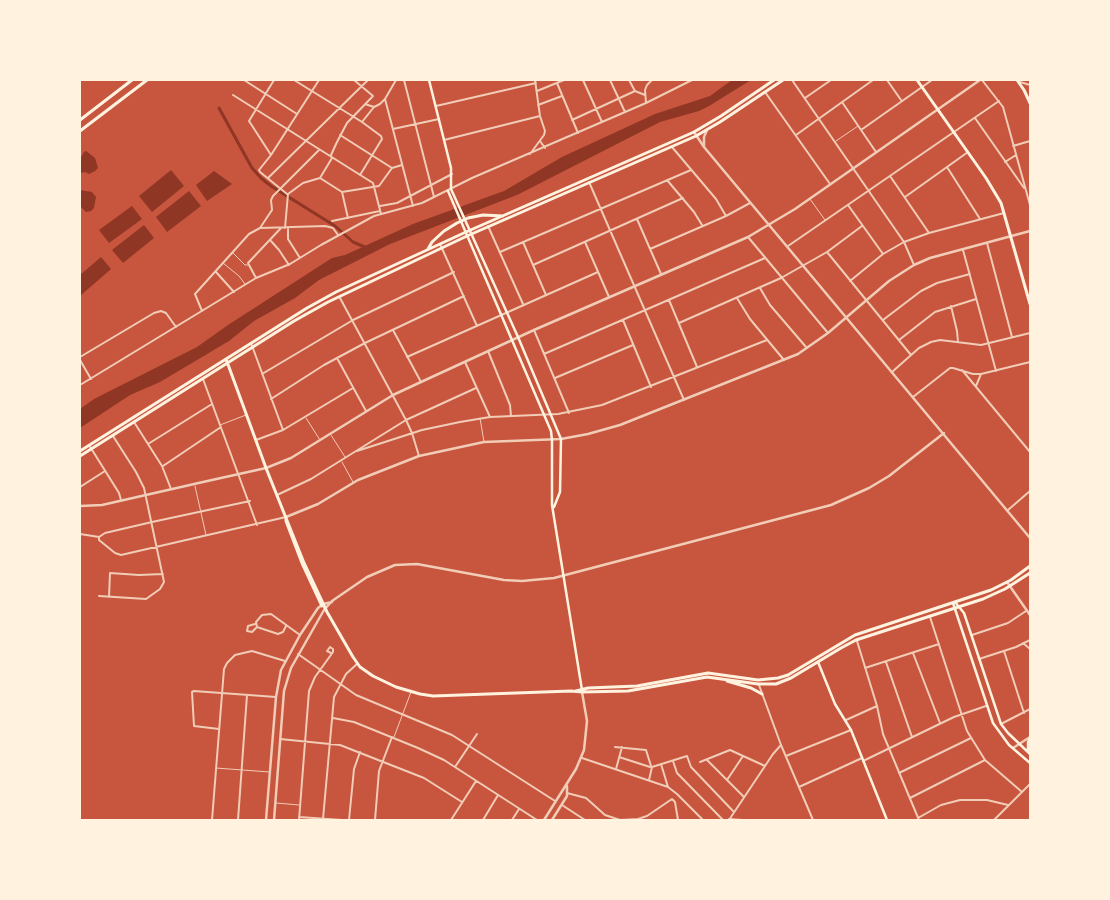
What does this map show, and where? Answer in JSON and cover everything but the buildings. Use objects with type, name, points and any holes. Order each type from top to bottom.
[{"type":"main road","points":[[80,120],[132,80]]},
{"type":"main road","points":[[80,131],[146,80]]},
{"type":"main road","points":[[429,80],[452,174],[449,190],[450,196],[507,312],[560,439],[560,492],[554,508]]},
{"type":"main road","points":[[468,231],[488,226],[589,180],[672,147],[695,134],[774,80]]},
{"type":"main road","points":[[251,345],[339,296],[468,231],[708,129],[783,80]]},
{"type":"main road","points":[[917,80],[986,178],[1005,212],[1030,304]]},
{"type":"main road","points":[[1018,81],[1030,103]]},
{"type":"main road","points":[[449,190],[454,194],[501,315],[545,415],[552,440],[554,508],[582,691]]},
{"type":"main road","points":[[428,249],[432,242],[444,232],[468,218],[483,215],[503,216]]},
{"type":"main road","points":[[80,456],[90,447],[201,375],[336,292],[428,249],[441,245]]},
{"type":"main road","points":[[80,451],[113,436],[203,379],[226,361]]},
{"type":"main road","points":[[226,361],[266,468],[322,604],[357,664],[372,676],[385,683],[426,695],[582,691],[707,677],[758,684],[773,684],[786,681],[856,640],[992,596],[1030,573]]},
{"type":"main road","points":[[553,454],[556,452],[560,453]]},
{"type":"main road","points":[[672,681],[708,673],[756,679],[773,679],[788,675],[855,635],[991,590],[1007,582],[1030,566]]},
{"type":"main road","points":[[954,602],[961,607],[1001,724],[1018,744],[1029,753]]},
{"type":"main road","points":[[954,602],[987,706],[997,730],[1030,763]]},
{"type":"main road","points":[[818,662],[835,704],[851,730],[887,820]]},
{"type":"main road","points":[[725,679],[733,684],[751,688],[762,694]]},
{"type":"main road","points":[[1029,753],[1028,742],[1030,738]]},
{"type":"street","points":[[244,80],[297,114]]},
{"type":"street","points":[[271,155],[249,121],[274,80]]},
{"type":"street","points":[[294,80],[353,116],[382,137],[360,175]]},
{"type":"street","points":[[288,195],[259,170],[271,155],[319,80]]},
{"type":"street","points":[[320,178],[332,158],[331,155],[340,135],[353,116],[373,95],[354,80]]},
{"type":"street","points":[[268,179],[368,80]]},
{"type":"street","points":[[365,104],[374,106],[380,104],[386,98],[396,80]]},
{"type":"street","points":[[404,80],[434,197]]},
{"type":"street","points":[[537,90],[564,80]]},
{"type":"street","points":[[582,80],[602,122]]},
{"type":"street","points":[[610,80],[625,112]]},
{"type":"street","points":[[629,80],[634,92]]},
{"type":"street","points":[[646,104],[647,84],[652,80]]},
{"type":"street","points":[[332,221],[413,206],[646,104],[692,80]]},
{"type":"street","points":[[792,80],[904,242],[914,265]]},
{"type":"street","points":[[804,98],[831,80]]},
{"type":"street","points":[[796,135],[873,80]]},
{"type":"street","points":[[887,80],[901,101]]},
{"type":"street","points":[[861,130],[932,80]]},
{"type":"street","points":[[80,506],[96,506],[266,468],[291,458],[393,395],[488,350],[748,237],[770,225],[981,80],[999,101],[1005,113],[1030,205]]},
{"type":"street","points":[[1018,81],[1030,84]]},
{"type":"street","points":[[435,106],[536,82],[538,105],[545,132],[530,154]]},
{"type":"street","points":[[556,83],[578,133]]},
{"type":"street","points":[[572,120],[634,92],[645,95]]},
{"type":"street","points":[[765,92],[831,184]]},
{"type":"street","points":[[233,95],[373,183],[380,213]]},
{"type":"street","points":[[538,105],[562,96]]},
{"type":"street","points":[[386,98],[413,206]]},
{"type":"street","points":[[788,246],[999,101]]},
{"type":"street","points":[[842,102],[876,152]]},
{"type":"street","points":[[362,122],[374,106]]},
{"type":"street","points":[[444,140],[540,116]]},
{"type":"street","points":[[975,118],[1026,190]]},
{"type":"street","points":[[393,129],[439,119]]},
{"type":"street","points":[[835,142],[858,126]]},
{"type":"street","points":[[704,147],[704,136],[708,129]]},
{"type":"street","points":[[695,134],[1030,538]]},
{"type":"street","points":[[340,135],[392,168]]},
{"type":"street","points":[[540,141],[545,148]]},
{"type":"street","points":[[1013,146],[1030,142]]},
{"type":"street","points":[[672,147],[716,199],[726,216]]},
{"type":"street","points":[[202,311],[195,294],[249,234],[260,228],[272,210],[272,198],[319,150]]},
{"type":"street","points":[[904,198],[968,152]]},
{"type":"street","points":[[1005,162],[1016,155]]},
{"type":"street","points":[[300,258],[288,239],[288,195],[307,181],[320,178],[342,192],[381,185],[392,168],[402,165]]},
{"type":"street","points":[[947,167],[980,219]]},
{"type":"street","points":[[500,252],[691,170]]},
{"type":"street","points":[[379,206],[397,203],[452,174]]},
{"type":"street","points":[[890,176],[930,233]]},
{"type":"street","points":[[589,180],[684,400]]},
{"type":"street","points":[[667,180],[699,218],[703,226]]},
{"type":"street","points":[[342,192],[348,218]]},
{"type":"street","points":[[533,265],[683,198]]},
{"type":"street","points":[[810,199],[826,221]]},
{"type":"street","points":[[650,248],[726,216],[751,203]]},
{"type":"street","points":[[848,205],[883,254]]},
{"type":"street","points":[[850,281],[883,254],[904,242],[1005,212]]},
{"type":"street","points":[[80,385],[256,278],[288,265],[380,213]]},
{"type":"street","points":[[637,219],[662,275]]},
{"type":"street","points":[[260,228],[325,226],[333,228],[339,235]]},
{"type":"street","points":[[488,226],[523,305]]},
{"type":"street","points":[[679,323],[760,288],[804,266],[827,252],[862,226]]},
{"type":"street","points":[[248,265],[281,228]]},
{"type":"street","points":[[99,537],[99,540],[117,555],[158,547],[286,517],[318,504],[353,483],[390,466],[419,456],[484,442],[552,440],[613,428],[784,361],[828,333],[889,281],[914,265],[1030,231]]},
{"type":"street","points":[[748,237],[828,333]]},
{"type":"street","points":[[270,240],[288,265]]},
{"type":"street","points":[[523,242],[546,295]]},
{"type":"street","points":[[584,242],[609,298]]},
{"type":"street","points":[[987,243],[1013,338]]},
{"type":"street","points":[[441,245],[477,326]]},
{"type":"street","points":[[963,250],[996,371]]},
{"type":"street","points":[[827,252],[911,355]]},
{"type":"street","points":[[232,253],[245,265],[248,265],[256,278]]},
{"type":"street","points":[[544,354],[765,258]]},
{"type":"street","points":[[223,263],[246,284]]},
{"type":"street","points":[[216,272],[234,292]]},
{"type":"street","points":[[262,374],[353,320],[454,272]]},
{"type":"street","points":[[408,357],[598,272]]},
{"type":"street","points":[[883,320],[921,291],[970,274]]},
{"type":"street","points":[[760,288],[770,304],[807,348]]},
{"type":"street","points":[[339,296],[406,420],[419,456]]},
{"type":"street","points":[[271,399],[365,343],[464,296]]},
{"type":"street","points":[[737,298],[743,310],[784,361]]},
{"type":"street","points":[[899,340],[930,315],[951,306],[976,299]]},
{"type":"street","points":[[669,300],[698,368]]},
{"type":"street","points":[[951,306],[958,342]]},
{"type":"street","points":[[91,379],[80,358],[154,313],[166,313],[176,327]]},
{"type":"street","points":[[623,320],[651,387]]},
{"type":"street","points":[[394,330],[420,382]]},
{"type":"street","points":[[534,330],[569,413]]},
{"type":"street","points":[[892,372],[923,345],[936,341],[958,342],[970,345],[989,344],[1030,333]]},
{"type":"street","points":[[357,452],[412,433],[480,418],[551,415],[569,413],[602,405],[767,340]]},
{"type":"street","points":[[251,345],[282,430]]},
{"type":"street","points":[[555,378],[633,345]]},
{"type":"street","points":[[488,350],[510,405],[511,416]]},
{"type":"street","points":[[337,358],[366,412]]},
{"type":"street","points":[[465,361],[490,417]]},
{"type":"street","points":[[913,397],[946,370],[953,368],[981,374],[1030,362]]},
{"type":"street","points":[[962,370],[1030,452]]},
{"type":"street","points":[[976,387],[981,374]]},
{"type":"street","points":[[201,375],[258,525]]},
{"type":"street","points":[[256,440],[282,430],[353,388]]},
{"type":"street","points":[[277,494],[301,484],[357,452],[406,420],[476,388]]},
{"type":"street","points":[[148,444],[212,404]]},
{"type":"street","points":[[162,466],[221,426],[246,414]]},
{"type":"street","points":[[305,416],[320,441]]},
{"type":"street","points":[[480,418],[484,442]]},
{"type":"street","points":[[134,422],[162,466],[171,489]]},
{"type":"street","points":[[274,820],[282,706],[290,668],[325,610],[332,602],[379,571],[403,564],[435,566],[494,578],[522,581],[545,580],[831,505],[863,491],[889,476],[944,433]]},
{"type":"street","points":[[330,434],[345,458]]},
{"type":"street","points":[[99,596],[146,599],[163,586],[163,574],[158,547],[146,495],[140,478],[113,436]]},
{"type":"street","points":[[90,447],[119,493],[121,500]]},
{"type":"street","points":[[341,460],[353,483]]},
{"type":"street","points":[[80,487],[105,471]]},
{"type":"street","points":[[195,484],[206,536]]},
{"type":"street","points":[[1008,510],[1030,491]]},
{"type":"street","points":[[80,534],[99,537],[105,533],[152,522],[250,502]]},
{"type":"street","points":[[109,597],[110,573],[163,574]]},
{"type":"street","points":[[1007,582],[1030,615]]},
{"type":"street","points":[[266,820],[279,677],[285,661],[300,635],[322,604],[332,602]]},
{"type":"street","points":[[971,635],[1008,623],[1026,611]]},
{"type":"street","points":[[287,625],[283,632],[278,634],[256,625],[262,615],[271,614],[287,625],[300,635]]},
{"type":"street","points":[[930,617],[961,714],[971,738],[985,760],[1022,792]]},
{"type":"street","points":[[855,635],[877,706],[880,725],[918,819],[933,809],[960,800],[987,800],[1008,806]]},
{"type":"street","points":[[979,659],[1030,640]]},
{"type":"street","points":[[1023,643],[1030,649]]},
{"type":"street","points":[[865,668],[939,644]]},
{"type":"street","points":[[212,820],[224,669],[230,659],[252,651],[285,661]]},
{"type":"street","points":[[1004,651],[1024,713]]},
{"type":"street","points":[[331,653],[315,677],[309,691],[299,819],[323,818],[342,820]]},
{"type":"street","points":[[913,653],[940,723]]},
{"type":"street","points":[[298,654],[356,695],[442,730],[469,745],[556,802]]},
{"type":"street","points":[[886,662],[912,738]]},
{"type":"street","points":[[323,818],[334,697],[346,674],[357,664]]},
{"type":"street","points":[[284,665],[290,668]]},
{"type":"street","points":[[756,679],[812,820]]},
{"type":"street","points":[[220,729],[195,727],[192,692],[196,690],[276,697]]},
{"type":"street","points":[[375,820],[379,770],[411,691]]},
{"type":"street","points":[[544,820],[582,758],[586,744],[587,727],[582,691]]},
{"type":"street","points":[[238,820],[247,694]]},
{"type":"street","points":[[275,706],[282,706]]},
{"type":"street","points":[[846,720],[877,706]]},
{"type":"street","points":[[799,787],[889,750],[940,723],[987,706]]},
{"type":"street","points":[[1001,724],[1030,709]]},
{"type":"street","points":[[332,718],[348,720],[418,748],[454,767],[537,820]]},
{"type":"street","points":[[786,756],[851,730]]},
{"type":"street","points":[[454,767],[477,734]]},
{"type":"street","points":[[899,773],[971,738]]},
{"type":"street","points":[[1013,748],[1030,738]]},
{"type":"street","points":[[280,739],[331,742],[360,752],[424,778],[462,802]]},
{"type":"street","points":[[742,820],[729,819],[781,745]]},
{"type":"street","points":[[616,747],[646,750],[651,767],[648,780]]},
{"type":"street","points":[[616,770],[622,747]]},
{"type":"street","points":[[700,762],[730,750],[766,766]]},
{"type":"street","points":[[349,820],[354,769],[360,752]]},
{"type":"street","points":[[619,757],[651,767],[687,756],[691,767],[733,811]]},
{"type":"street","points":[[727,780],[743,756]]},
{"type":"street","points":[[582,758],[668,788],[678,794],[703,820]]},
{"type":"street","points":[[673,760],[682,779],[723,820]]},
{"type":"street","points":[[707,760],[744,797]]},
{"type":"street","points":[[910,798],[985,760]]},
{"type":"street","points":[[661,764],[668,788]]},
{"type":"street","points":[[216,768],[270,772]]},
{"type":"street","points":[[451,820],[476,781]]},
{"type":"street","points":[[552,820],[567,796],[567,784]]},
{"type":"street","points":[[994,820],[1030,784]]},
{"type":"street","points":[[567,793],[586,798],[605,815],[620,820],[638,819],[647,816],[672,798],[678,820]]},
{"type":"street","points":[[483,820],[498,796]]},
{"type":"street","points":[[275,803],[300,805]]},
{"type":"street","points":[[562,805],[585,820]]},
{"type":"street","points":[[512,820],[519,809]]},
{"type":"street","points":[[549,812],[555,816]]},
{"type":"shaded area","points":[[732,80],[751,80],[699,111],[660,122],[517,195],[390,244],[319,280],[295,298],[254,321],[229,341],[160,382],[130,395],[80,428],[80,409],[94,399],[197,347],[332,258],[345,255],[413,224],[504,191],[562,157],[655,114],[710,96]]},
{"type":"shaded area","points":[[86,151],[95,158],[98,168],[89,174],[85,172],[80,173],[80,159]]},
{"type":"shaded area","points":[[171,170],[184,186],[152,212],[139,196]]},
{"type":"shaded area","points":[[214,171],[232,184],[207,201],[196,185]]},
{"type":"shaded area","points":[[80,190],[92,192],[96,197],[94,208],[91,211],[86,212],[80,206]]},
{"type":"shaded area","points":[[189,191],[201,206],[167,232],[156,217]]},
{"type":"shaded area","points":[[132,206],[142,219],[109,243],[99,230]]},
{"type":"shaded area","points":[[144,225],[154,238],[123,263],[112,250]]},
{"type":"shaded area","points":[[101,257],[111,269],[80,296],[80,275]]},
{"type":"waterway","points":[[219,108],[252,168],[261,178],[335,226],[353,242],[367,248]]}]
